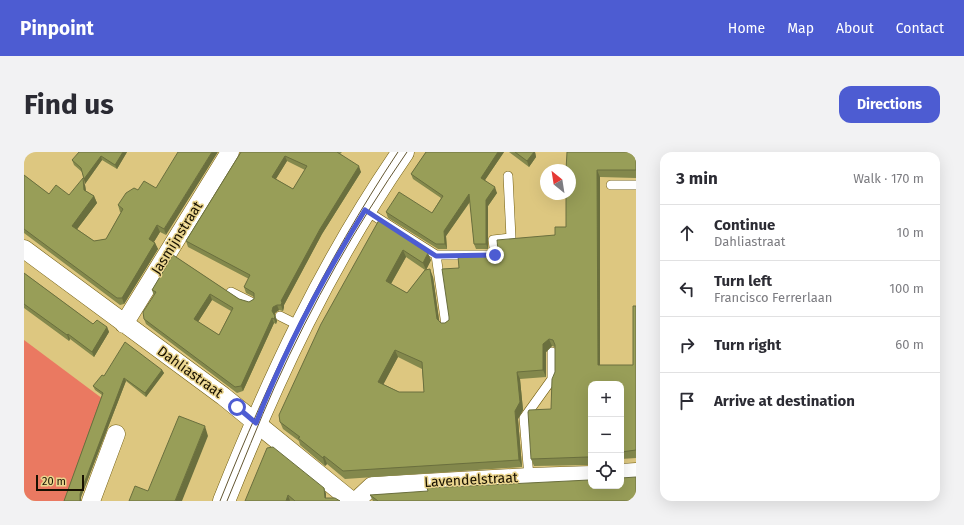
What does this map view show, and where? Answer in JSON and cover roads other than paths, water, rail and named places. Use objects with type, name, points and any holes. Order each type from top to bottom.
[{"type":"street","name":"Jasmijnstraat","points":[[124,324],[230,152]]},
{"type":"street","points":[[224,501],[256,423],[300,326],[346,241],[402,152]]},
{"type":"street","name":"Dahliastraat","points":[[24,249],[223,396],[352,501]]},
{"type":"street","points":[[91,501],[116,434]]},
{"type":"street","points":[[624,473],[636,472]]},
{"type":"street","name":"Lavendelstraat","points":[[356,501],[372,486],[588,475]]},
{"type":"lane","points":[[365,210],[436,256],[495,255],[493,240],[510,238],[508,176]]},
{"type":"lane","points":[[611,185],[636,185]]},
{"type":"lane","points":[[436,256],[446,325]]},
{"type":"lane","points":[[231,292],[251,302]]},
{"type":"lane","points":[[280,316],[300,326]]},
{"type":"lane","points":[[529,477],[524,418],[552,379],[552,352]]},
{"type":"tram line","points":[[220,501],[258,410],[300,322],[346,237],[398,152]]},
{"type":"tram line","points":[[227,501],[269,400],[304,325],[370,208],[407,152]]}]
